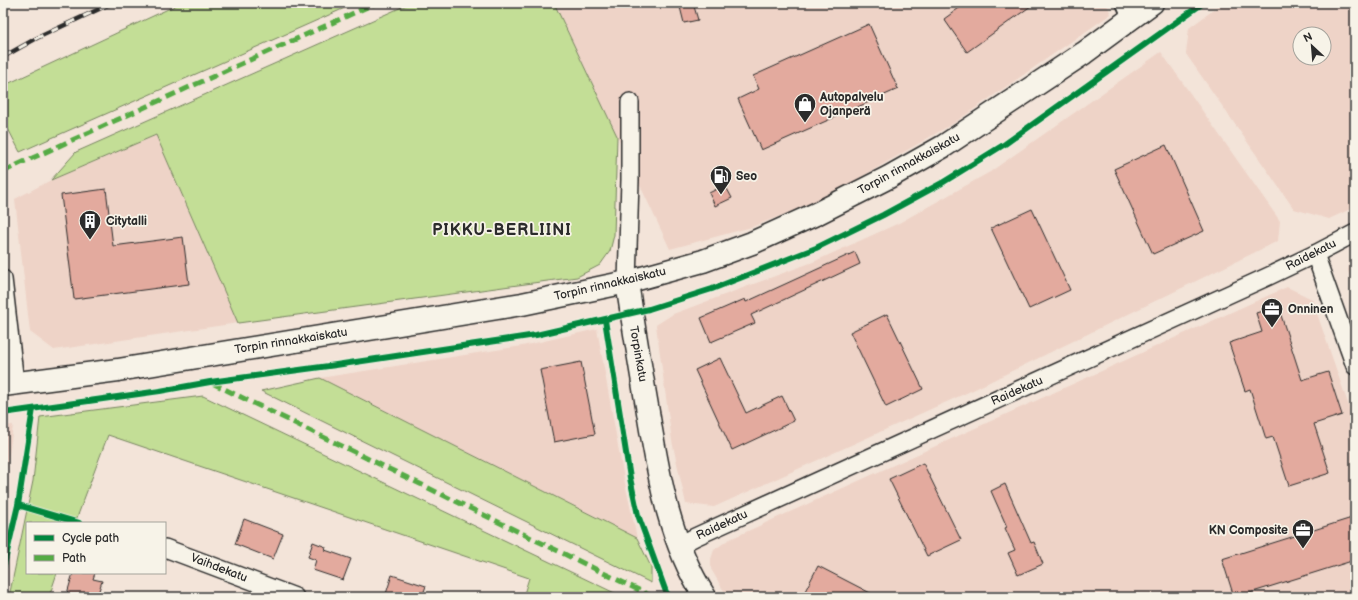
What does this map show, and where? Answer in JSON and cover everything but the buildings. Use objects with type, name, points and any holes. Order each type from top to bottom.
[{"type":"main road","name":"Torpin rinnakkaiskatu","points":[[9,384],[118,370],[522,304],[626,282],[703,261],[752,243],[818,213],[889,177],[944,146],[996,113],[1084,53],[1128,11],[1152,3]]},
{"type":"main road","name":"Torpinkatu","points":[[626,282],[657,467],[668,513],[678,546],[705,597]]},
{"type":"street","name":"Torpinkatu","points":[[626,282],[630,180],[630,102]]},
{"type":"street","name":"Raidekatu","points":[[678,546],[1315,254],[1355,233]]},
{"type":"street","points":[[1315,254],[1355,366]]},
{"type":"street","points":[[3,279],[9,384]]},
{"type":"street","name":"Vaihdekatu","points":[[166,548],[295,597]]},
{"type":"shaded area","points":[[554,3],[1106,3],[1111,14],[954,123],[825,198],[752,227],[670,249]]},
{"type":"shaded area","points":[[1223,3],[1355,3],[1355,207],[1329,219],[1294,209],[1186,54],[1189,28]]},
{"type":"shaded area","points":[[1161,52],[1280,221],[1278,241],[973,390],[714,507],[686,504],[672,441],[656,325],[673,314],[813,262],[899,223],[990,172]]},
{"type":"shaded area","points":[[156,135],[238,323],[54,350],[30,332],[15,199],[51,180]]},
{"type":"shaded area","points":[[1355,248],[1355,294],[1348,270]]},
{"type":"shaded area","points":[[1287,287],[1312,299],[1355,424],[1355,597],[729,597],[711,569],[711,559],[714,550],[728,540]]},
{"type":"shaded area","points":[[597,329],[624,479],[637,538],[320,378],[522,346]]},
{"type":"shaded area","points":[[13,425],[10,448],[3,486],[3,426]]},
{"type":"green space","points":[[181,3],[356,3],[20,152],[3,119],[3,86]]},
{"type":"green space","points":[[411,3],[554,3],[617,136],[614,235],[610,251],[600,265],[577,277],[238,323],[156,135],[51,180],[76,152]]},
{"type":"green space","points":[[320,378],[637,538],[651,567],[651,583],[261,391]]},
{"type":"green space","points":[[203,396],[623,597],[523,597],[529,578],[108,435],[75,522],[26,522],[26,574],[57,574],[49,597],[9,597],[33,481],[40,417]]},
{"type":"railway","points":[[3,57],[37,38],[112,3]]},
{"type":"marked path","points":[[3,172],[376,3]]},
{"type":"marked path","points":[[212,383],[653,597]]},
{"type":"cycle path","points":[[3,413],[536,335],[649,309],[712,289],[816,248],[883,215],[942,183],[1005,144],[1203,3]]},
{"type":"cycle path","points":[[605,320],[630,478],[638,515],[666,592],[670,597]]},
{"type":"cycle path","points":[[3,569],[18,505],[33,409]]},
{"type":"cycle path","points":[[18,505],[76,522]]},
{"type":"place","name":"Autopalvelu Ojanperä","points":[[805,124]]},
{"type":"place","name":"Seo","points":[[721,196]]},
{"type":"place","name":"Citytalli","points":[[90,240]]},
{"type":"place","name":"Onninen","points":[[1272,328]]},
{"type":"place","name":"KN Composite","points":[[1303,550]]},
{"type":"district","name":"PIKKU-BERLIINI","points":[[502,230]]}]
